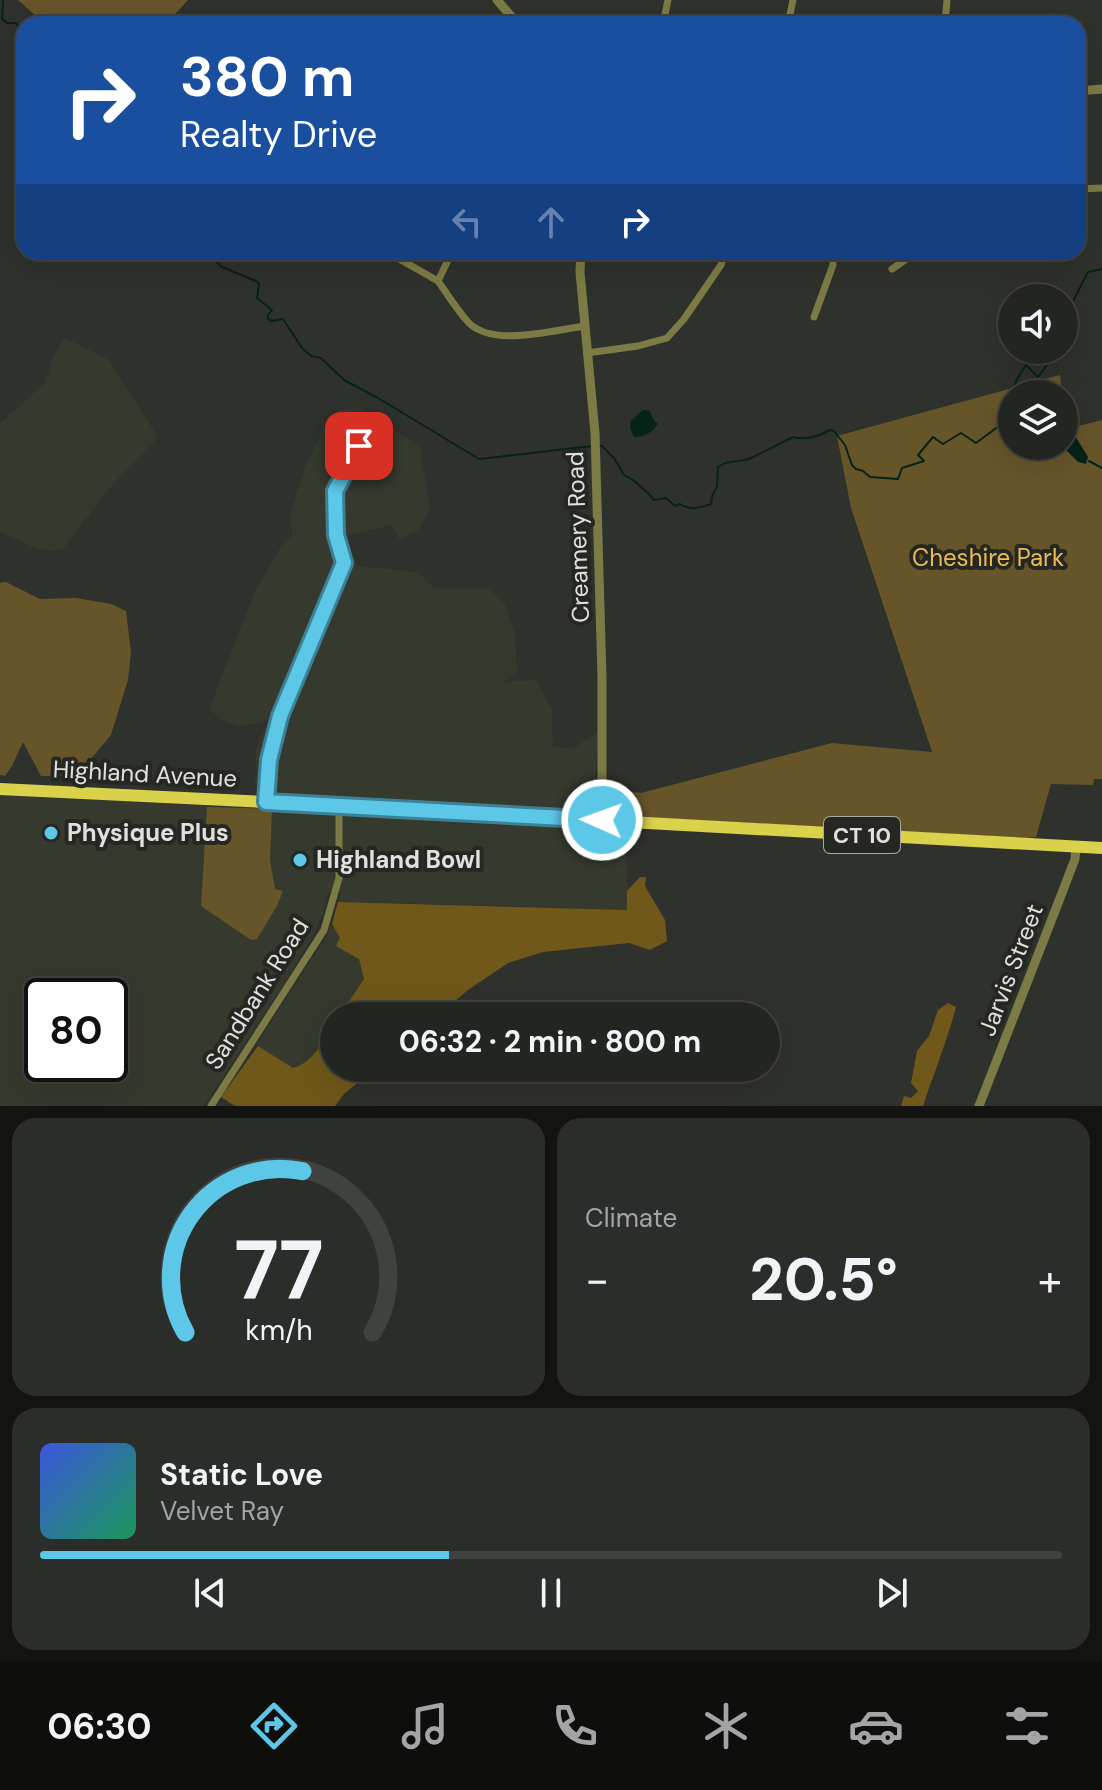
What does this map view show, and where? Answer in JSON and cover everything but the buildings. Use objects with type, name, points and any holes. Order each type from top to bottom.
[{"type":"highway","name":"Highland Avenue","points":[[0,789],[1102,848]]},
{"type":"street","points":[[497,0],[511,16]]},
{"type":"street","points":[[401,260],[438,281],[470,325],[487,334],[505,337],[585,326]]},
{"type":"street","points":[[438,281],[448,260]]},
{"type":"street","name":"Creamery Road","points":[[581,260],[595,439],[602,678],[602,820]]},
{"type":"street","points":[[587,353],[638,346],[667,338],[684,319],[723,260]]},
{"type":"street","points":[[814,317],[833,260]]},
{"type":"street","points":[[892,269],[905,260]]},
{"type":"street","points":[[266,802],[269,760],[280,716],[344,563],[336,535],[335,491],[359,446]]},
{"type":"street","name":"Sandbank Road","points":[[211,1106],[324,930],[339,878],[339,806]]},
{"type":"street","name":"Jarvis Street","points":[[979,1106],[1068,879],[1076,847]]},
{"type":"shaded area","points":[[65,338],[108,359],[158,437],[108,490],[63,549],[50,551],[37,549],[0,532],[0,423],[45,383],[53,356]]},
{"type":"shaded area","points":[[360,408],[420,447],[430,508],[419,531],[399,539],[391,525],[346,536],[358,566],[418,572],[435,589],[490,589],[505,604],[515,634],[517,671],[504,682],[536,680],[552,710],[553,746],[573,749],[598,731],[594,810],[626,826],[628,910],[338,902],[341,892],[328,893],[313,936],[204,1106],[0,1106],[0,794],[271,809],[255,786],[256,750],[268,720],[240,727],[222,720],[209,709],[255,591],[281,546],[292,537],[290,513],[307,462],[329,418],[340,410]]},
{"type":"shaded area","points":[[643,410],[650,411],[658,424],[648,434],[634,437],[631,421]]},
{"type":"shaded area","points":[[1078,441],[1088,457],[1086,464],[1078,462]]},
{"type":"shaded area","points":[[640,877],[646,877],[645,886],[665,920],[667,941],[650,950],[629,943],[543,952],[508,963],[454,1002],[348,1002],[364,979],[359,959],[336,946],[340,938],[332,924],[338,902],[627,910],[627,891]]},
{"type":"shaded area","points":[[332,924],[359,959],[364,980],[349,1002],[320,1002],[320,1045],[311,1059],[293,1068],[258,1046],[258,1042]]},
{"type":"shaded area","points":[[948,1003],[956,1007],[923,1106],[901,1106],[904,1096],[911,1098],[918,1091],[911,1083],[917,1051],[929,1036],[938,1010]]},
{"type":"shaded area","points":[[258,1046],[293,1068],[312,1056],[320,1046],[320,1082],[359,1082],[335,1106],[235,1106],[221,1097]]},
{"type":"green space","points":[[18,0],[188,0],[173,16],[36,16]]},
{"type":"green space","name":"Cheshire Park","points":[[1060,375],[1061,380],[1042,380]]},
{"type":"green space","name":"Cheshire Park","points":[[998,392],[998,460],[1078,460],[1078,426],[1102,420],[1102,779],[1094,779],[1093,785],[1051,784],[1036,837],[619,816],[612,811],[608,788],[641,793],[832,743],[932,752],[851,508],[837,436]]},
{"type":"green space","points":[[6,582],[40,599],[76,598],[111,604],[126,611],[131,652],[128,680],[111,735],[79,776],[41,776],[23,742],[12,766],[5,776],[0,775],[0,583]]},
{"type":"green space","points":[[207,807],[272,809],[270,860],[275,889],[283,891],[257,939],[251,940],[201,906]]},
{"type":"waterway","points":[[3,0],[2,19],[7,23],[16,23]]},
{"type":"waterway","points":[[214,260],[222,267],[256,281],[259,284],[257,298],[272,310],[268,319],[283,319],[311,356],[321,358],[344,380],[479,459],[592,446]]},
{"type":"waterway","points":[[1078,291],[1088,272],[1102,269]]},
{"type":"waterway","points":[[1017,380],[1026,365],[1038,377],[1048,364]]},
{"type":"waterway","points":[[599,446],[614,458],[624,475],[654,500],[666,498],[675,506],[680,504],[695,508],[711,504],[717,487],[718,467],[749,459],[793,437],[812,437],[834,431],[845,445],[856,469],[870,477],[898,479],[902,468],[924,461],[918,455],[933,437],[943,444],[961,433],[976,443],[998,427]]},
{"type":"waterway","points":[[1089,461],[1102,468]]},
{"type":"place","name":"Physique Plus","points":[[51,833]]},
{"type":"place","name":"Highland Bowl","points":[[300,860]]},
{"type":"route","points":[[359,446],[335,491],[336,535],[344,563],[280,716],[269,760],[266,802],[602,820]]}]
